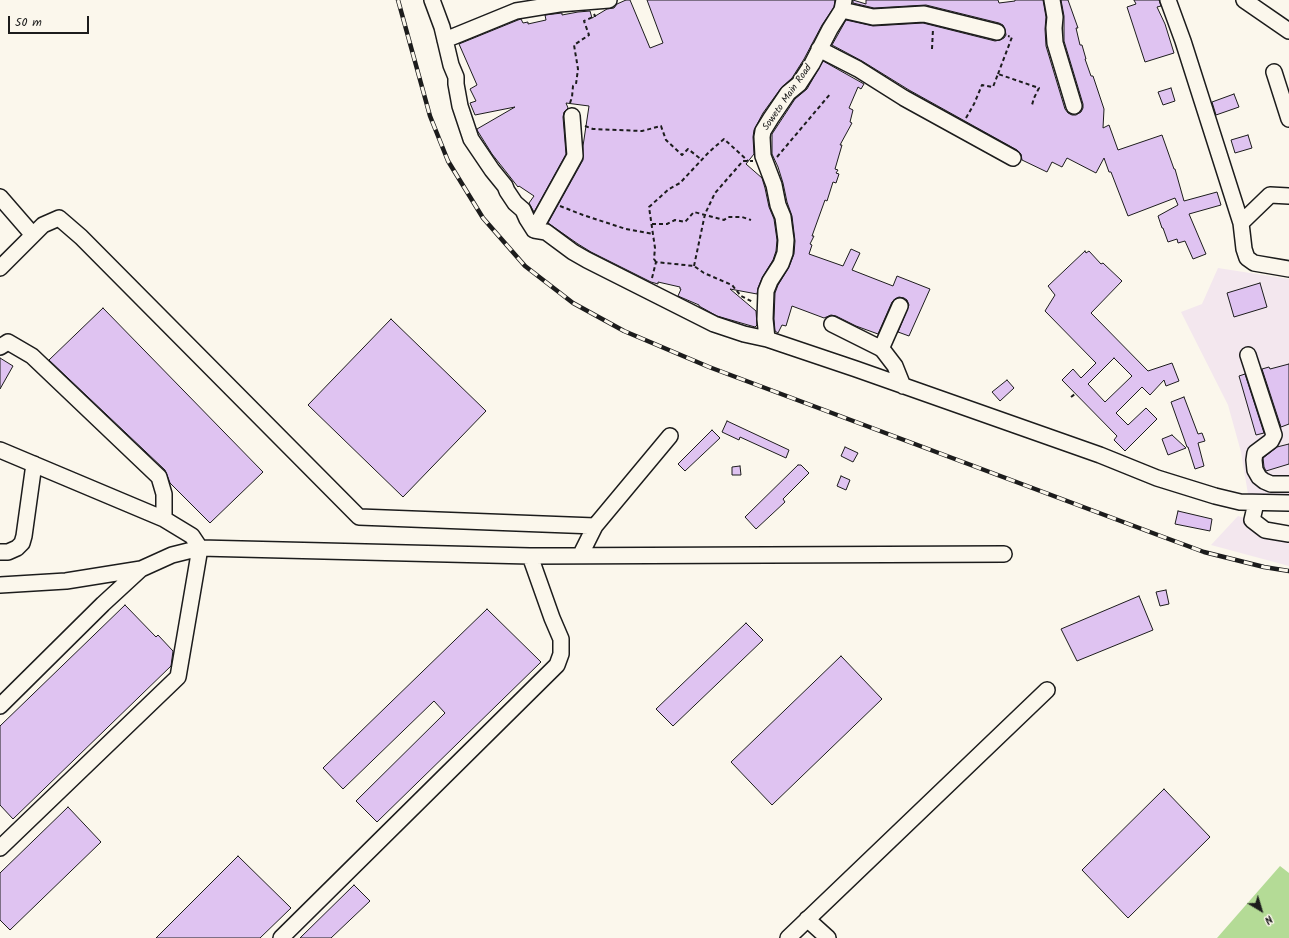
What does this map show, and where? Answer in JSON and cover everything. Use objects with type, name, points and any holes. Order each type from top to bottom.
[{"type":"street","points":[[432,0],[442,28],[451,66],[456,77],[460,106],[471,138],[507,191],[523,210],[527,220],[534,230],[546,232],[573,252],[714,324],[744,334],[767,339],[903,386],[1100,455],[1157,478],[1240,502],[1289,503]]},
{"type":"street","points":[[445,40],[516,11],[558,4],[609,0]]},
{"type":"street","points":[[1052,0],[1055,17],[1055,43],[1074,106]]},
{"type":"street","points":[[1168,0],[1183,41],[1241,223],[1244,249],[1247,258],[1254,263],[1289,269]]},
{"type":"street","points":[[1244,0],[1289,31]]},
{"type":"street","points":[[843,5],[873,17],[924,14],[997,32]]},
{"type":"street","name":"Soweto Main Road","points":[[767,339],[766,291],[770,281],[781,264],[785,253],[786,240],[783,217],[778,205],[774,184],[765,162],[762,137],[763,131],[788,93],[799,84],[812,64],[843,5]]},
{"type":"street","points":[[820,49],[858,69],[904,98],[1013,158]]},
{"type":"street","points":[[1274,72],[1289,119]]},
{"type":"street","points":[[534,230],[575,156],[573,119]]},
{"type":"street","points":[[1241,223],[1270,195],[1289,196]]},
{"type":"street","points":[[0,197],[33,235]]},
{"type":"street","points":[[0,214],[33,235]]},
{"type":"street","points":[[0,268],[43,225],[59,218],[92,248],[359,517],[595,526]]},
{"type":"street","points":[[881,349],[900,306]]},
{"type":"street","points":[[832,324],[881,349],[895,366],[903,386]]},
{"type":"street","points":[[0,347],[8,342],[32,356],[159,477],[164,494],[164,519]]},
{"type":"street","points":[[1248,355],[1274,435],[1271,441],[1255,454],[1255,470],[1259,477],[1271,484],[1289,484]]},
{"type":"street","points":[[580,556],[595,526],[670,436]]},
{"type":"street","points":[[0,450],[164,519],[192,536],[200,548],[178,677],[0,848]]},
{"type":"street","points":[[0,552],[8,552],[17,548],[22,543],[34,464]]},
{"type":"street","points":[[1256,503],[1252,520],[1265,530],[1289,534]]},
{"type":"street","points":[[0,585],[66,581],[141,569],[172,555],[200,548],[530,556],[1004,554]]},
{"type":"street","points":[[281,938],[557,665],[561,654],[561,639],[530,556]]},
{"type":"street","points":[[4,699],[141,569]]},
{"type":"street","points":[[788,938],[1047,690]]},
{"type":"street","points":[[807,919],[828,938]]},
{"type":"path","points":[[592,2],[594,16],[584,21],[589,35],[574,45],[578,69],[576,84],[573,86],[570,103],[573,119],[593,129],[642,131],[660,126],[666,140],[682,155],[688,149],[702,160]]},
{"type":"path","points":[[932,49],[934,16]]},
{"type":"path","points":[[960,129],[974,104],[982,85],[993,88],[1012,37],[997,32]]},
{"type":"path","points":[[998,74],[1039,88],[1032,105]]},
{"type":"path","points":[[694,266],[705,214],[715,193],[742,161],[765,162],[831,93]]},
{"type":"path","points":[[650,291],[656,262],[654,259],[655,248],[648,207],[669,189],[680,183],[724,138],[748,161]]},
{"type":"path","points":[[549,202],[583,215],[626,228],[653,234]]},
{"type":"path","points":[[652,224],[667,224],[675,220],[685,222],[694,212],[724,220],[728,217],[742,217],[751,220]]},
{"type":"path","points":[[656,262],[694,266],[704,273],[732,285],[740,296],[766,308]]},
{"type":"path","points":[[1071,397],[1075,394]]},
{"type":"shaded area","points":[[1218,268],[1289,279],[1289,501],[1248,494],[1241,452],[1228,405],[1181,312],[1202,304]]},
{"type":"shaded area","points":[[1238,516],[1252,520],[1289,526],[1289,566],[1211,545]]},
{"type":"green space","points":[[1280,866],[1289,873],[1289,938],[1217,938]]},
{"type":"building","points":[[630,0],[650,48],[663,43],[647,0],[835,0],[834,7],[822,25],[804,59],[792,78],[781,88],[763,113],[754,130],[754,154],[746,164],[762,178],[769,207],[774,219],[777,240],[776,251],[773,260],[762,278],[757,294],[730,289],[756,311],[757,325],[755,327],[717,316],[699,305],[678,296],[681,289],[680,287],[651,282],[591,252],[548,223],[583,160],[583,146],[589,106],[566,103],[568,108],[564,112],[563,117],[566,154],[534,212],[529,203],[534,196],[519,186],[518,187],[492,154],[477,130],[515,107],[475,115],[470,103],[476,101],[470,89],[477,85],[459,44],[521,19],[523,23],[528,22],[528,24],[546,20],[545,15],[562,13],[562,15],[590,11],[592,18],[607,9],[614,8],[617,4]]},
{"type":"building","points":[[853,0],[866,4],[866,0],[998,0],[999,3],[1015,0],[1043,0],[1046,17],[1046,46],[1065,109],[1068,113],[1076,115],[1081,112],[1083,104],[1064,41],[1064,16],[1061,0],[1068,0],[1078,28],[1076,28],[1080,45],[1082,45],[1085,59],[1091,76],[1093,76],[1104,109],[1103,128],[1109,125],[1118,150],[1162,135],[1175,169],[1184,201],[1217,192],[1221,205],[1189,214],[1206,254],[1193,259],[1185,241],[1178,243],[1177,239],[1168,242],[1158,216],[1178,205],[1175,198],[1128,216],[1104,158],[1096,173],[1067,158],[1062,167],[1052,162],[1047,172],[1022,160],[1021,154],[1017,150],[832,45],[846,20],[873,26],[923,23],[995,41],[1004,38],[1006,35],[1003,25],[926,5],[874,8],[853,3]]},
{"type":"building","points":[[1134,0],[1159,0],[1161,6],[1157,7],[1165,24],[1174,53],[1145,62],[1127,7],[1136,4]]},
{"type":"building","points":[[823,61],[864,84],[861,89],[858,87],[849,108],[853,110],[850,122],[852,123],[840,145],[842,145],[835,169],[838,170],[836,173],[839,174],[836,183],[833,182],[827,201],[825,200],[812,236],[814,236],[810,244],[812,245],[809,254],[843,266],[851,249],[860,253],[852,270],[893,286],[897,276],[930,289],[909,336],[898,332],[909,305],[907,300],[899,297],[892,302],[878,334],[856,326],[836,316],[831,315],[824,318],[792,306],[786,326],[782,325],[778,333],[775,331],[775,293],[794,254],[795,241],[792,216],[778,167],[772,154],[772,134],[795,99],[807,89]]},
{"type":"building","points":[[1171,88],[1175,101],[1163,105],[1158,92]]},
{"type":"building","points":[[1234,94],[1239,107],[1216,115],[1212,102]]},
{"type":"building","points":[[1248,135],[1252,148],[1235,153],[1231,140]]},
{"type":"building","points":[[1085,251],[1086,253],[1089,251],[1101,264],[1103,263],[1122,281],[1091,313],[1148,371],[1172,363],[1179,381],[1166,386],[1164,380],[1150,395],[1142,387],[1116,413],[1128,425],[1146,408],[1157,419],[1125,451],[1114,440],[1117,436],[1062,380],[1073,369],[1081,378],[1096,363],[1045,311],[1055,295],[1048,286]],"holes":[[[1114,358],[1132,376],[1105,402],[1088,384]]]},
{"type":"building","points":[[1260,283],[1267,307],[1234,317],[1227,293]]},
{"type":"building","points":[[103,308],[263,472],[210,523],[170,483],[165,470],[49,360]]},
{"type":"building","points":[[391,319],[486,411],[403,497],[308,405]]},
{"type":"building","points":[[0,358],[13,366],[0,389]]},
{"type":"building","points":[[1289,364],[1289,424],[1281,427],[1262,369],[1269,367],[1270,369]]},
{"type":"building","points":[[1245,374],[1264,433],[1256,435],[1239,376]]},
{"type":"building","points":[[1007,380],[1014,388],[1000,401],[992,392]]},
{"type":"building","points":[[1184,397],[1198,434],[1202,433],[1205,441],[1198,443],[1204,466],[1195,469],[1171,402]]},
{"type":"building","points":[[727,421],[789,450],[786,458],[740,437],[739,440],[722,432]]},
{"type":"building","points":[[712,430],[720,438],[685,471],[678,464]]},
{"type":"building","points":[[1172,435],[1186,448],[1168,455],[1162,439]]},
{"type":"building","points":[[1289,444],[1289,464],[1266,471],[1263,458],[1277,447]]},
{"type":"building","points":[[845,447],[858,453],[853,462],[841,456]]},
{"type":"building","points":[[798,465],[801,465],[809,473],[783,499],[785,502],[756,529],[745,517]]},
{"type":"building","points":[[740,466],[741,475],[732,475],[732,467]]},
{"type":"building","points":[[841,476],[850,480],[846,490],[837,486]]},
{"type":"building","points":[[1178,511],[1212,519],[1210,531],[1175,524]]},
{"type":"building","points":[[1166,590],[1169,604],[1160,606],[1156,592]]},
{"type":"building","points":[[1139,596],[1153,630],[1077,661],[1061,629]]},
{"type":"building","points":[[125,605],[156,637],[158,635],[173,651],[171,666],[13,819],[0,805],[0,726]]},
{"type":"building","points":[[487,609],[541,662],[377,822],[356,801],[445,713],[434,701],[343,789],[323,768]]},
{"type":"building","points":[[746,623],[763,640],[673,726],[656,709]]},
{"type":"building","points":[[841,656],[882,699],[772,805],[731,762]]},
{"type":"building","points":[[1164,789],[1210,837],[1128,918],[1082,870]]},
{"type":"building","points":[[68,807],[101,842],[10,930],[0,920],[0,873]]},
{"type":"building","points":[[238,856],[291,908],[260,938],[156,938]]},
{"type":"building","points":[[354,885],[370,901],[331,938],[300,938]]},
{"type":"railway","points":[[398,0],[430,116],[448,161],[483,218],[525,266],[573,303],[624,331],[709,367],[1204,552],[1264,567],[1289,571]]}]
